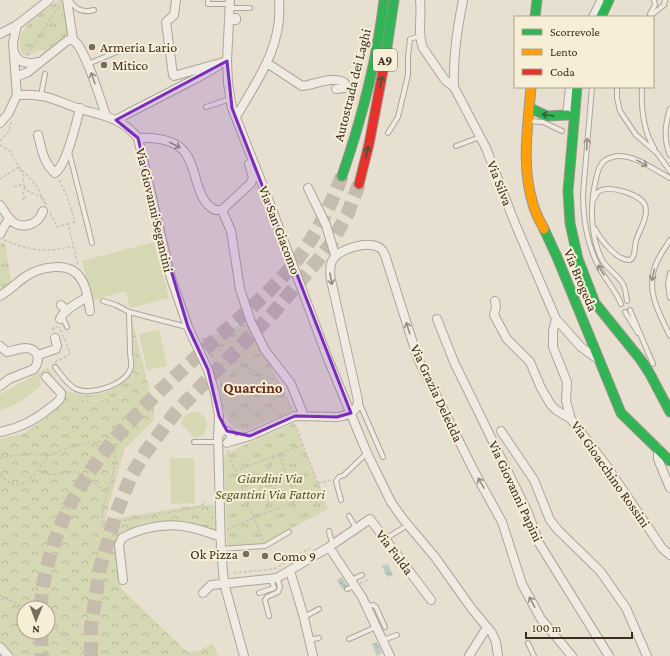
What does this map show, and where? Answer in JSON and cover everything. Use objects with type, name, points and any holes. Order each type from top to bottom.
[{"type":"main road","name":"Autostrada dei Laghi","points":[[342,176],[361,117],[377,49],[384,0]]},
{"type":"main road","name":"Autostrada dei Laghi","points":[[359,184],[374,120],[387,52],[394,0]]},
{"type":"main road","points":[[535,16],[537,0]]},
{"type":"main road","points":[[601,16],[608,0]]},
{"type":"main road","points":[[609,16],[617,0]]},
{"type":"main road","name":"Via Brogeda","points":[[531,88],[526,160],[529,190],[533,205],[557,257],[621,413],[670,461]]},
{"type":"main road","points":[[577,88],[569,176],[569,208],[573,240],[578,259],[594,299],[602,312],[644,363],[670,412]]},
{"type":"main road","points":[[585,88],[582,104],[576,195],[578,225],[581,241],[591,276],[601,297],[610,312],[636,340],[653,364],[670,397]]},
{"type":"main road","points":[[530,108],[544,115],[567,115],[567,133],[562,189],[562,211],[567,244],[574,271],[585,296],[596,313],[617,331]]},
{"type":"street","points":[[0,34],[17,25],[49,0]]},
{"type":"street","points":[[176,0],[174,15],[166,22],[173,75],[174,76],[228,61]]},
{"type":"street","points":[[236,116],[268,63],[279,24],[279,0]]},
{"type":"street","name":"Via Silva","points":[[420,0],[420,36],[423,48],[445,80],[454,87],[486,148],[514,221],[556,319],[581,346],[599,360]]},
{"type":"street","points":[[454,87],[453,61],[456,34],[463,0]]},
{"type":"street","points":[[594,16],[602,0]]},
{"type":"street","points":[[64,2],[73,40],[78,44],[88,64],[106,115]]},
{"type":"street","name":"Via San Giacomo","points":[[230,4],[233,19],[228,61],[230,99],[232,108],[328,359],[367,453],[391,502],[403,519],[436,557],[472,609],[495,637],[498,656]]},
{"type":"street","points":[[3,119],[17,95],[13,43],[17,25]]},
{"type":"street","points":[[16,77],[22,76],[68,40],[73,40]]},
{"type":"street","points":[[14,53],[16,58],[23,63],[31,64],[40,62]]},
{"type":"street","points":[[116,120],[228,61]]},
{"type":"street","points":[[268,63],[302,86],[334,80],[340,80],[345,83],[344,88],[336,89]]},
{"type":"street","points":[[567,115],[570,88]]},
{"type":"street","name":"Via Giovanni Segantini","points":[[17,95],[41,95],[106,115],[128,128],[138,138],[171,278],[188,327],[208,370],[219,416],[223,442],[219,466],[221,549],[224,583],[244,656]]},
{"type":"street","points":[[38,135],[45,161],[55,173],[59,170],[68,149],[80,108]]},
{"type":"street","points":[[138,138],[160,139],[173,143],[182,148],[193,168],[204,200],[215,210],[222,210],[250,183],[253,178],[231,114],[232,108]]},
{"type":"street","points":[[223,442],[250,436],[293,416],[344,416],[351,413],[358,406],[358,400],[331,280],[330,264],[335,256],[326,225],[308,188]]},
{"type":"street","points":[[0,205],[9,218],[17,224],[29,225],[37,221],[43,211]]},
{"type":"street","points":[[222,210],[231,231],[240,289],[251,322],[265,350],[291,384],[304,416]]},
{"type":"street","points":[[0,234],[9,218]]},
{"type":"street","name":"Via Grazia Deledda","points":[[335,256],[339,252],[350,248],[369,245],[375,246],[383,251],[418,359],[474,471],[502,522],[522,584],[541,619],[572,656]]},
{"type":"street","points":[[0,296],[32,273],[58,267],[68,268],[82,279],[90,311]]},
{"type":"street","points":[[61,305],[63,315],[87,297]]},
{"type":"street","points":[[495,301],[496,307],[494,315],[508,339],[530,362],[541,388],[551,405],[556,410],[571,419]]},
{"type":"street","name":"Via Giovanni Papini","points":[[437,319],[454,362],[528,513],[539,543],[609,656]]},
{"type":"street","name":"Via Gioacchino Rossini","points":[[556,319],[553,332],[553,347],[566,382],[566,401],[571,419],[606,465],[662,548],[670,555]]},
{"type":"street","points":[[38,355],[56,350],[56,338]]},
{"type":"street","points":[[0,346],[7,352],[21,349],[31,350],[36,352],[38,355],[38,364],[34,369],[9,379],[0,386]]},
{"type":"street","points":[[0,432],[31,422],[60,400],[62,395],[61,393],[46,377]]},
{"type":"street","name":"Via Giovanni Segantini","points":[[219,416],[229,432]]},
{"type":"street","points":[[223,442],[222,431],[250,436]]},
{"type":"street","points":[[501,431],[534,480],[550,520],[558,530],[600,571],[626,608],[647,656]]},
{"type":"street","points":[[223,442],[232,439],[229,432]]},
{"type":"street","points":[[658,448],[658,459],[670,488]]},
{"type":"street","name":"Via Fulda","points":[[224,583],[274,578],[290,571],[372,517],[431,600]]},
{"type":"street","points":[[123,580],[119,545],[122,538],[127,535],[160,526],[179,525],[221,534]]},
{"type":"street","points":[[331,545],[351,585],[367,606],[377,615],[381,626],[383,640],[390,656]]},
{"type":"street","points":[[290,571],[314,654]]},
{"type":"street","points":[[203,593],[211,585],[224,583]]},
{"type":"street","points":[[469,656],[487,627]]},
{"type":"street","points":[[0,647],[8,656]]},
{"type":"lane","points":[[70,0],[80,11],[84,12],[94,10]]},
{"type":"lane","points":[[208,0],[208,4],[230,4],[250,8]]},
{"type":"lane","points":[[649,16],[655,6],[654,0]]},
{"type":"lane","points":[[649,16],[664,5],[665,0]]},
{"type":"lane","points":[[388,133],[398,117],[408,76],[410,39],[420,36]]},
{"type":"lane","points":[[88,64],[119,51]]},
{"type":"lane","points":[[41,95],[45,74]]},
{"type":"lane","points":[[592,88],[583,194],[583,211],[590,244],[596,262],[617,294],[621,304]]},
{"type":"lane","points":[[617,88],[617,98],[620,111],[636,135],[657,153]]},
{"type":"lane","points":[[642,88],[642,106],[649,138],[657,153],[670,171]]},
{"type":"lane","points":[[206,106],[230,99]]},
{"type":"lane","points":[[670,109],[666,122],[665,138],[670,155]]},
{"type":"lane","points":[[529,121],[543,122],[562,131]]},
{"type":"lane","points":[[456,146],[480,136]]},
{"type":"lane","points":[[68,149],[92,242]]},
{"type":"lane","points":[[627,301],[624,286],[607,268],[601,257],[592,223],[592,204],[598,171],[602,162],[617,156],[634,158],[670,178]]},
{"type":"lane","points":[[592,204],[597,193],[603,190],[613,189],[626,192],[639,198],[644,204],[646,212],[633,258],[626,260],[615,254],[598,235],[592,223]]},
{"type":"lane","points":[[670,240],[656,264],[651,281],[655,304],[670,336]]},
{"type":"lane","points":[[670,273],[668,284],[670,298]]},
{"type":"lane","points":[[103,301],[116,305],[128,312],[188,327]]},
{"type":"lane","points":[[630,310],[653,364]]},
{"type":"lane","points":[[56,367],[71,386],[82,391],[102,389],[117,383],[127,375],[131,366],[128,312]]},
{"type":"lane","points":[[625,312],[644,342]]},
{"type":"lane","points":[[63,315],[62,320],[67,327]]},
{"type":"lane","points":[[358,400],[383,457]]},
{"type":"lane","points":[[194,442],[223,442]]},
{"type":"lane","points":[[341,500],[335,483],[336,480],[344,475],[367,453]]},
{"type":"lane","points":[[349,516],[356,528]]},
{"type":"lane","points":[[384,535],[403,528]]},
{"type":"lane","points":[[329,530],[331,545]]},
{"type":"lane","points":[[221,549],[265,546],[289,532]]},
{"type":"lane","points":[[351,585],[362,575]]},
{"type":"lane","points":[[259,593],[274,588],[274,578]]},
{"type":"lane","points":[[269,616],[265,600],[267,596],[276,593],[279,590],[279,584],[274,578]]},
{"type":"lane","points":[[304,617],[319,609]]},
{"type":"lane","points":[[349,639],[381,626]]},
{"type":"lane","points":[[383,640],[397,635]]},
{"type":"lane","points":[[309,640],[319,638]]},
{"type":"lane","points":[[528,643],[534,656]]},
{"type":"path","points":[[23,63],[53,14],[64,2]]},
{"type":"path","points":[[0,141],[9,131],[12,118],[3,119]]},
{"type":"path","points":[[0,145],[10,152],[19,167],[0,179]]},
{"type":"path","points":[[55,173],[63,187],[75,222],[68,224]]},
{"type":"path","points":[[23,200],[24,186],[28,192],[41,197],[44,202],[43,211]]},
{"type":"path","points":[[24,194],[26,202]]},
{"type":"path","points":[[0,238],[26,248],[36,250],[56,250],[74,246]]},
{"type":"path","points":[[56,338],[52,327],[56,329],[63,315]]},
{"type":"path","points":[[194,341],[203,338],[216,349],[237,362],[257,373],[278,381],[293,416],[321,491],[254,518],[221,534]]},
{"type":"path","points":[[0,458],[14,455],[49,455],[86,443],[95,442],[109,445],[113,448],[115,460],[113,476],[102,515],[102,522],[104,524],[200,507],[206,501]]},
{"type":"path","points":[[223,442],[265,546]]},
{"type":"path","points":[[235,471],[303,445]]},
{"type":"path","points":[[280,454],[298,501]]},
{"type":"path","points":[[0,474],[9,482],[14,484],[22,484],[31,480],[49,455]]},
{"type":"path","points":[[259,491],[274,456]]},
{"type":"path","points":[[39,470],[52,475],[70,472],[78,473],[108,493]]},
{"type":"path","points":[[317,483],[328,482],[339,477]]},
{"type":"path","points":[[264,478],[277,483],[289,479]]},
{"type":"path","points":[[264,514],[277,483]]},
{"type":"path","points":[[245,496],[259,491],[272,496]]},
{"type":"path","points":[[234,573],[274,569],[310,548]]},
{"type":"path","points":[[0,595],[16,604]]},
{"type":"path","points":[[56,629],[90,656]]},
{"type":"highlighted area","points":[[227,61],[232,108],[351,413],[337,417],[295,416],[250,436],[227,431],[219,416],[208,370],[188,327],[159,230],[138,138],[116,120]]},
{"type":"green space","points":[[59,0],[63,0],[68,32],[64,37],[45,51],[36,51],[30,56],[24,55],[21,52],[21,34],[31,21]]},
{"type":"green space","points":[[0,242],[5,244],[12,285],[0,291]]},
{"type":"green space","points":[[154,242],[169,298],[130,308],[126,291],[92,300],[82,261]]},
{"type":"green space","points":[[132,320],[154,409],[154,420],[124,450],[105,520],[197,505],[214,505],[215,532],[170,523],[152,522],[141,524],[125,532],[116,556],[120,585],[123,590],[186,651],[196,651],[213,644],[218,656],[0,656],[0,439],[24,433],[45,419],[62,404],[64,392],[77,399],[93,401],[115,397],[126,392],[130,386],[134,369]]},
{"type":"green space","points":[[248,323],[252,337],[273,370],[293,411],[247,430],[241,430],[235,428],[227,419],[217,377],[201,339]]},
{"type":"green space","points":[[159,329],[167,366],[147,370],[139,334]]},
{"type":"green space","points":[[48,368],[64,392],[43,377],[39,381],[42,384],[27,397],[12,406],[0,410],[0,394]]},
{"type":"green space","points":[[133,371],[129,389],[119,396],[104,400],[88,400],[74,398],[64,392],[67,391],[85,395],[101,394],[114,389],[125,381]]},
{"type":"green space","points":[[192,412],[203,415],[207,423],[205,432],[195,438],[181,424],[184,416]]},
{"type":"green space","name":"Giardini Via Segantini Via Fattori","points":[[294,423],[328,509],[264,543],[227,546],[224,458],[226,453]]},
{"type":"green space","points":[[170,458],[194,458],[195,503],[171,504]]},
{"type":"water","points":[[388,564],[393,575],[387,577],[382,566]]},
{"type":"water","points":[[342,577],[348,587],[343,590],[337,580]]},
{"type":"water","points":[[377,642],[382,653],[377,656],[372,644]]},
{"type":"tunnel","points":[[42,600],[43,584],[53,546],[66,513],[102,454],[148,402],[262,298],[288,271],[316,231],[333,199],[342,176]]},
{"type":"tunnel","points":[[91,656],[91,628],[100,568],[116,514],[131,476],[145,453],[175,413],[273,313],[330,245],[347,215],[359,184]]},
{"type":"tunnel","points":[[41,640],[42,656]]},
{"type":"traffic: fast","points":[[342,176],[368,89],[384,0]]},
{"type":"traffic: fast","points":[[385,60],[394,0]]},
{"type":"traffic: fast","points":[[535,16],[537,0]]},
{"type":"traffic: fast","points":[[601,16],[609,0]]},
{"type":"traffic: fast","points":[[577,88],[568,191],[570,223],[578,259],[595,303],[641,360],[670,412]]},
{"type":"traffic: fast","points":[[530,108],[547,116],[567,115]]},
{"type":"traffic: fast","points":[[544,229],[621,413],[670,461]]},
{"type":"traffic: slow","points":[[531,88],[526,146],[527,175],[529,190],[534,207],[544,229]]},
{"type":"traffic: jam","points":[[359,184],[369,144],[385,60]]},
{"type":"place","name":"Armeria Lario","points":[[92,47]]},
{"type":"place","name":"Mitico","points":[[104,65]]},
{"type":"place","name":"Ok Pizza","points":[[246,554]]},
{"type":"place","name":"Como 9","points":[[265,556]]},
{"type":"district","name":"Quarcino","points":[[253,388]]}]
